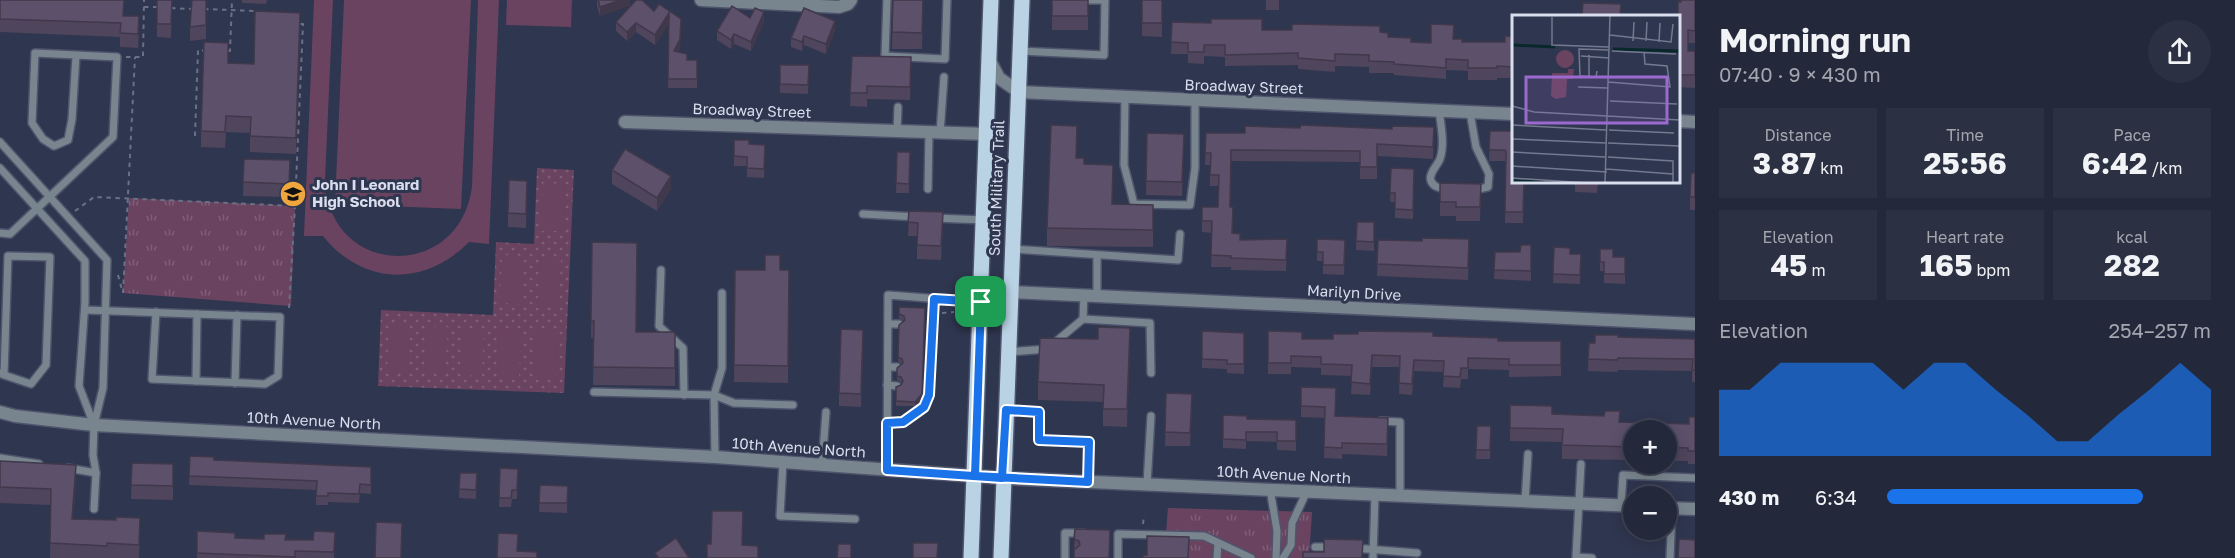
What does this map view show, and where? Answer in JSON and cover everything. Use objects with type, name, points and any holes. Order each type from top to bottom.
[{"type":"main road","name":"South Military Trail","points":[[972,558],[991,0]]},
{"type":"main road","name":"South Military Trail","points":[[1001,558],[1002,478],[1022,0]]},
{"type":"street","points":[[701,0],[757,1],[839,7],[852,0]]},
{"type":"street","points":[[989,59],[999,78],[1018,92]]},
{"type":"street","name":"Broadway Street","points":[[1018,92],[1512,114]]},
{"type":"street","points":[[1680,121],[1695,122]]},
{"type":"street","name":"Broadway Street","points":[[625,122],[987,134]]},
{"type":"street","name":"Marilyn Drive","points":[[1011,292],[1695,324]]},
{"type":"street","name":"10th Avenue North","points":[[0,412],[15,416],[94,425],[715,457],[1002,478],[1623,506]]},
{"type":"street","points":[[1677,508],[1695,509]]},
{"type":"lane","points":[[887,0],[885,56],[945,59],[947,0]]},
{"type":"lane","points":[[1020,51],[1104,55],[1105,0],[1084,0]]},
{"type":"lane","points":[[0,233],[10,234],[113,137],[117,57],[35,53],[32,123],[43,139],[54,146],[68,140],[72,118],[76,56]]},
{"type":"lane","points":[[928,189],[944,77]]},
{"type":"lane","points":[[1125,97],[1124,165],[1134,204],[1190,205],[1195,168],[1195,100]]},
{"type":"lane","points":[[897,131],[898,107]]},
{"type":"lane","points":[[1439,111],[1442,150],[1431,177],[1432,183],[1436,187],[1458,190]]},
{"type":"lane","points":[[1469,190],[1488,187],[1490,182],[1490,174],[1476,147],[1470,112]]},
{"type":"lane","points":[[0,141],[107,260],[103,388],[94,425],[93,455],[96,472],[94,509]]},
{"type":"lane","points":[[0,168],[85,261],[79,386],[94,425]]},
{"type":"lane","points":[[862,214],[984,220]]},
{"type":"lane","points":[[1013,249],[1178,260],[1180,234]]},
{"type":"lane","points":[[1008,352],[1047,349],[1083,319],[1090,296],[1097,255]]},
{"type":"lane","points":[[8,256],[50,257],[46,365],[31,384],[2,374],[8,256]]},
{"type":"lane","points":[[661,270],[659,326],[683,348],[684,394]]},
{"type":"lane","points":[[715,457],[714,395],[722,368],[722,293]]},
{"type":"lane","points":[[887,470],[888,295],[981,302]]},
{"type":"lane","points":[[887,423],[903,422],[924,407],[929,395],[926,387],[926,369],[933,327],[934,299]]},
{"type":"lane","points":[[84,310],[105,310],[156,312],[197,314],[280,317],[278,375],[265,384],[152,379],[156,312]]},
{"type":"lane","points":[[196,381],[197,314]]},
{"type":"lane","points":[[235,383],[237,315]]},
{"type":"lane","points":[[1083,319],[1150,323],[1151,373]]},
{"type":"lane","points":[[888,324],[899,324]]},
{"type":"lane","points":[[924,326],[933,327]]},
{"type":"lane","points":[[888,367],[897,367]]},
{"type":"lane","points":[[888,385],[897,386]]},
{"type":"lane","points":[[594,392],[714,395],[734,403],[793,405]]},
{"type":"lane","points":[[1006,410],[1039,412],[1039,440],[1089,442],[1088,482]]},
{"type":"lane","points":[[822,465],[826,411]]},
{"type":"lane","points":[[1147,483],[1151,416]]},
{"type":"lane","points":[[1378,420],[1400,422],[1400,496]]},
{"type":"lane","points":[[1526,501],[1528,454]]},
{"type":"lane","points":[[0,458],[43,464]]},
{"type":"lane","points":[[783,462],[780,516],[855,519]]},
{"type":"lane","points":[[1581,464],[1576,557],[1592,558]]},
{"type":"lane","points":[[64,468],[96,472]]},
{"type":"lane","points":[[1624,486],[1623,476],[1695,478]]},
{"type":"lane","points":[[1270,489],[1277,531],[1276,558]]},
{"type":"lane","points":[[1283,558],[1291,545],[1293,523],[1306,491]]},
{"type":"lane","points":[[1373,558],[1375,494]]},
{"type":"lane","points":[[1074,558],[1065,558],[1065,533],[1087,533]]},
{"type":"lane","points":[[1108,534],[1204,536],[1251,558]]},
{"type":"lane","points":[[1118,534],[1118,558]]},
{"type":"lane","points":[[1670,558],[1675,540]]},
{"type":"lane","points":[[1217,558],[1218,543]]},
{"type":"lane","points":[[1315,547],[1339,547]]},
{"type":"lane","points":[[1350,548],[1417,553]]},
{"type":"path","points":[[117,57],[143,57],[144,0]]},
{"type":"path","points":[[220,51],[230,51],[232,0]]},
{"type":"path","points":[[144,7],[256,11],[256,22]]},
{"type":"path","points":[[289,308],[303,24],[291,23]]},
{"type":"path","points":[[195,136],[198,50],[209,51]]},
{"type":"path","points":[[123,292],[135,57]]},
{"type":"path","points":[[57,188],[75,211],[94,197],[295,206]]},
{"type":"path","points":[[1143,525],[1144,515]]},
{"type":"green space","points":[[314,0],[333,0],[325,180],[332,212],[347,236],[369,250],[395,256],[421,253],[444,240],[462,218],[472,187],[478,0],[499,0],[489,244],[469,242],[452,257],[433,267],[414,273],[394,275],[375,272],[356,264],[339,252],[323,236],[304,236]]},
{"type":"green space","points":[[344,0],[471,0],[461,209],[335,204]]},
{"type":"green space","points":[[507,0],[572,0],[571,27],[506,25]]},
{"type":"green space","points":[[537,168],[574,170],[564,393],[378,386],[381,310],[493,315],[496,242],[534,244]]},
{"type":"green space","points":[[543,183],[565,184],[563,231],[541,231]]},
{"type":"green space","points":[[129,198],[295,206],[291,306],[123,293]]},
{"type":"green space","points":[[502,255],[524,256],[522,304],[500,303]]},
{"type":"green space","points":[[540,257],[561,258],[559,306],[538,305]]},
{"type":"green space","points":[[389,325],[410,325],[408,373],[387,372]]},
{"type":"green space","points":[[426,326],[448,327],[445,374],[424,373]]},
{"type":"green space","points":[[462,328],[484,329],[482,376],[460,375]]},
{"type":"green space","points":[[499,329],[521,330],[519,378],[497,377]]},
{"type":"green space","points":[[536,331],[558,332],[556,380],[534,379]]},
{"type":"green space","points":[[1168,508],[1312,512],[1309,558],[1164,558]]},
{"type":"building","points":[[0,0],[124,0],[123,16],[139,16],[138,34],[120,33],[121,23],[0,19]]},
{"type":"building","points":[[157,0],[172,0],[171,24],[157,24]]},
{"type":"building","points":[[192,0],[206,0],[206,25],[190,27]]},
{"type":"building","points":[[598,0],[621,0],[600,7]]},
{"type":"building","points":[[636,0],[642,0],[654,11],[659,4],[681,19],[680,39],[674,51],[687,54],[687,60],[697,60],[697,79],[668,79],[669,13],[655,35],[636,23],[627,32],[616,22]]},
{"type":"building","points":[[893,0],[923,0],[922,33],[892,32]]},
{"type":"building","points":[[1052,0],[1088,0],[1088,16],[1052,16]]},
{"type":"building","points":[[1142,0],[1162,0],[1162,23],[1142,23]]},
{"type":"building","points":[[1681,0],[1695,0],[1695,31],[1688,30],[1688,51],[1695,51],[1695,75],[1680,75],[1678,2]]},
{"type":"building","points":[[1583,3],[1621,4],[1620,15],[1582,15]]},
{"type":"building","points":[[732,6],[750,18],[755,8],[764,12],[751,42],[734,34],[731,40],[717,31]]},
{"type":"building","points":[[804,8],[835,21],[826,44],[804,36],[802,42],[791,38]]},
{"type":"building","points":[[255,11],[300,13],[296,138],[250,136],[251,117],[226,116],[225,132],[201,131],[204,42],[228,43],[228,63],[254,64]]},
{"type":"building","points":[[1211,19],[1262,19],[1262,30],[1292,30],[1292,24],[1380,26],[1380,32],[1388,33],[1388,37],[1411,38],[1411,42],[1431,43],[1431,24],[1454,25],[1453,39],[1462,39],[1462,42],[1505,42],[1505,36],[1512,37],[1512,67],[1468,68],[1468,60],[1446,59],[1446,68],[1394,64],[1394,62],[1369,61],[1369,55],[1335,54],[1335,61],[1298,58],[1298,53],[1225,55],[1225,45],[1204,45],[1204,52],[1188,52],[1188,43],[1171,42],[1172,22],[1211,23]]},
{"type":"building","points":[[852,56],[911,57],[910,87],[867,86],[867,93],[850,93]]},
{"type":"building","points":[[780,65],[809,65],[808,85],[780,84]]},
{"type":"building","points":[[1051,125],[1077,126],[1076,158],[1084,158],[1084,164],[1113,165],[1112,204],[1153,205],[1153,230],[1047,228]]},
{"type":"building","points":[[1301,125],[1392,129],[1392,126],[1434,127],[1433,147],[1377,144],[1377,167],[1360,167],[1360,151],[1231,150],[1232,233],[1240,234],[1240,240],[1287,239],[1286,260],[1211,255],[1212,221],[1202,221],[1202,207],[1218,207],[1219,175],[1210,175],[1211,153],[1205,153],[1206,133],[1245,133],[1245,126],[1300,128]]},
{"type":"building","points":[[1490,131],[1512,131],[1512,183],[1524,183],[1523,212],[1505,212],[1506,152],[1505,150],[1489,150]]},
{"type":"building","points":[[1147,133],[1184,134],[1182,182],[1146,181]]},
{"type":"building","points":[[734,140],[749,140],[749,144],[765,145],[764,169],[747,168],[747,157],[734,156]]},
{"type":"building","points":[[625,149],[671,176],[657,198],[612,170]]},
{"type":"building","points":[[897,152],[910,152],[909,184],[896,183]]},
{"type":"building","points":[[244,159],[290,160],[289,184],[243,182]]},
{"type":"building","points":[[1391,168],[1414,169],[1413,210],[1395,209],[1395,193],[1390,193]]},
{"type":"building","points":[[1691,173],[1695,173],[1695,197],[1690,197]]},
{"type":"building","points":[[509,180],[527,181],[526,214],[508,213]]},
{"type":"building","points":[[1440,183],[1481,184],[1480,207],[1456,207],[1456,202],[1440,202]]},
{"type":"building","points":[[909,211],[943,212],[941,246],[917,245],[918,223],[908,222]]},
{"type":"building","points":[[1357,222],[1374,222],[1374,242],[1356,241]]},
{"type":"building","points":[[1422,238],[1469,239],[1468,268],[1377,264],[1378,240],[1422,241]]},
{"type":"building","points":[[1317,239],[1345,240],[1344,265],[1323,265],[1323,252],[1317,252]]},
{"type":"building","points":[[592,242],[637,243],[636,332],[675,332],[675,368],[593,367]]},
{"type":"building","points":[[1521,245],[1531,245],[1531,271],[1494,270],[1495,252],[1520,252]]},
{"type":"building","points":[[1554,247],[1570,248],[1570,254],[1581,254],[1580,275],[1553,274]]},
{"type":"building","points":[[1600,249],[1613,249],[1613,257],[1625,257],[1625,274],[1604,274],[1604,262],[1600,262]]},
{"type":"building","points":[[765,255],[780,255],[780,270],[789,270],[788,366],[734,365],[735,270],[765,270]]},
{"type":"building","points":[[899,307],[925,308],[922,394],[915,402],[896,401],[896,387],[903,381],[897,376],[897,368],[903,363],[898,357],[899,325],[905,320],[904,316],[899,314]]},
{"type":"building","points":[[1098,327],[1130,328],[1127,409],[1103,409],[1104,385],[1038,382],[1040,338],[1098,339]]},
{"type":"building","points":[[841,329],[863,330],[861,394],[839,393]]},
{"type":"building","points":[[1202,331],[1244,333],[1244,364],[1227,364],[1227,360],[1202,359]]},
{"type":"building","points":[[1268,331],[1302,332],[1302,339],[1333,339],[1333,334],[1358,334],[1358,331],[1433,332],[1433,336],[1498,338],[1498,341],[1561,341],[1561,365],[1509,365],[1509,359],[1468,358],[1468,368],[1461,368],[1460,377],[1443,376],[1444,361],[1414,360],[1412,384],[1399,383],[1400,356],[1372,355],[1370,384],[1351,382],[1352,365],[1321,364],[1321,357],[1291,356],[1291,363],[1268,363]]},
{"type":"building","points":[[1595,335],[1695,339],[1695,370],[1692,370],[1693,359],[1588,359],[1589,343],[1595,343]]},
{"type":"building","points":[[1301,387],[1336,388],[1335,416],[1388,418],[1387,444],[1342,443],[1342,448],[1324,447],[1325,407],[1301,406]]},
{"type":"building","points":[[1166,393],[1192,394],[1190,433],[1165,432]]},
{"type":"building","points":[[1510,405],[1552,406],[1552,414],[1604,416],[1605,411],[1620,411],[1619,422],[1623,422],[1623,447],[1562,445],[1563,429],[1510,428]]},
{"type":"building","points":[[1223,415],[1247,416],[1247,419],[1296,420],[1296,441],[1277,441],[1277,432],[1246,432],[1246,440],[1223,439]]},
{"type":"building","points":[[1689,417],[1695,417],[1695,451],[1688,451],[1688,448],[1677,448],[1677,424],[1689,424]]},
{"type":"building","points":[[1477,426],[1491,426],[1490,450],[1476,450]]},
{"type":"building","points":[[190,456],[214,457],[214,460],[371,467],[371,485],[360,484],[359,494],[328,493],[328,496],[316,496],[317,481],[189,476]]},
{"type":"building","points":[[0,461],[76,465],[72,519],[140,518],[139,545],[50,543],[51,489],[0,487]]},
{"type":"building","points":[[132,463],[173,464],[173,486],[131,485]]},
{"type":"building","points":[[500,468],[518,469],[517,490],[512,490],[511,498],[499,498]]},
{"type":"building","points":[[460,473],[477,473],[476,490],[459,489]]},
{"type":"building","points":[[540,485],[568,486],[567,503],[539,503]]},
{"type":"building","points":[[712,511],[743,511],[742,545],[758,546],[758,558],[707,558],[707,544],[711,544]]},
{"type":"building","points":[[376,522],[402,523],[401,558],[375,558]]},
{"type":"building","points":[[1075,529],[1110,530],[1109,558],[1074,558],[1074,550],[1080,545],[1079,541],[1074,539]]},
{"type":"building","points":[[197,531],[235,533],[235,538],[264,539],[264,534],[286,534],[285,540],[313,540],[314,531],[335,532],[334,552],[295,551],[295,557],[197,553]]},
{"type":"building","points":[[498,533],[518,534],[517,551],[537,552],[537,558],[497,558]]},
{"type":"building","points":[[1147,536],[1189,537],[1188,558],[1143,558],[1143,555],[1147,555]]},
{"type":"building","points":[[676,538],[689,558],[656,558],[658,557],[655,553]]},
{"type":"building","points":[[1324,539],[1363,540],[1362,558],[1303,558],[1303,552],[1324,552]]},
{"type":"building","points":[[1679,539],[1695,540],[1695,558],[1678,558]]},
{"type":"building","points":[[913,543],[938,543],[937,558],[913,558]]},
{"type":"building","points":[[838,544],[851,544],[851,558],[837,558]]},
{"type":"place","name":"John I Leonard High School","points":[[293,194]]},
{"type":"route","points":[[981,302],[934,299],[929,395],[924,407],[903,422],[887,423],[887,470],[1002,478],[1006,410],[1039,412],[1039,440],[1089,442],[1088,482],[1002,478],[975,476],[981,302]]}]
